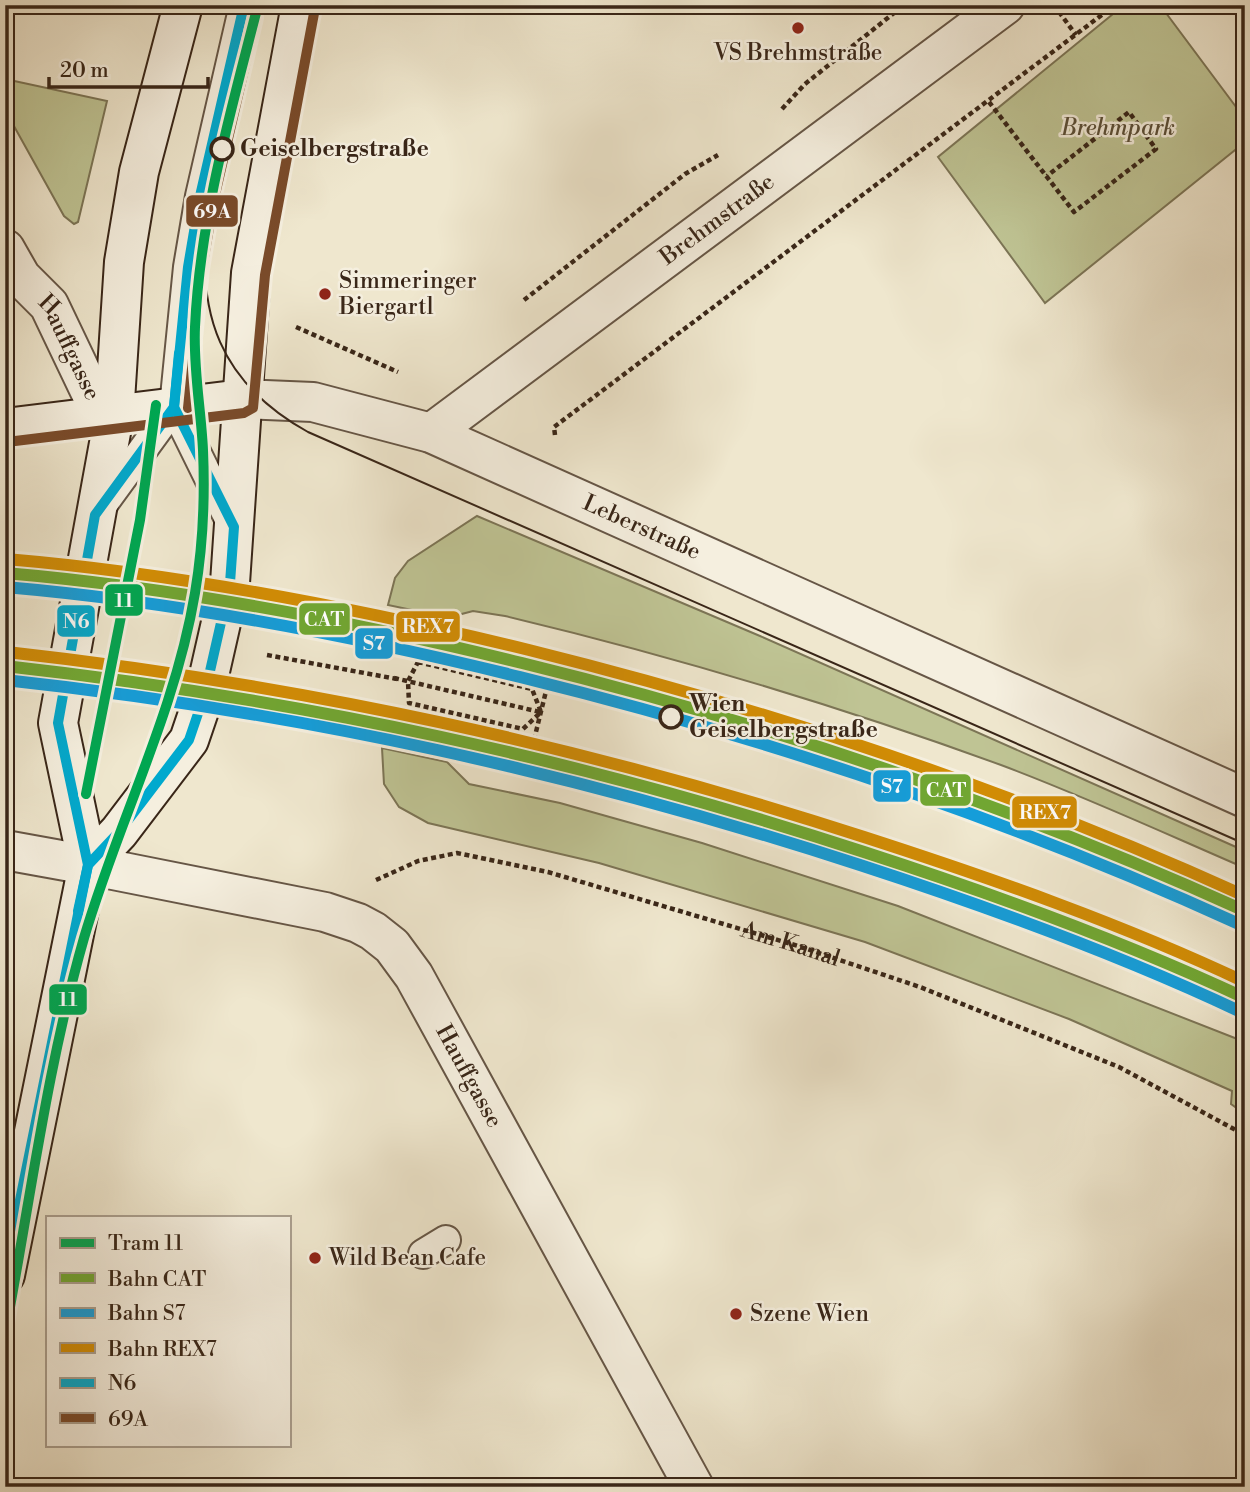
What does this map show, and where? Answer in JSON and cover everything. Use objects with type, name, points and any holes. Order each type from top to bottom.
[{"type":"street","points":[[5,1275],[88,865],[58,723],[95,515],[131,218],[157,98],[183,5]]},
{"type":"street","points":[[88,865],[119,832],[189,740],[205,693],[230,583],[251,273],[300,5]]},
{"type":"street","name":"Brehmstraße","points":[[431,433],[1005,5]]},
{"type":"street","name":"Hauffgasse","points":[[5,249],[21,277],[49,304],[108,416]]},
{"type":"street","name":"Leberstraße","points":[[5,428],[242,399],[313,402],[431,433],[1245,798]]},
{"type":"street","points":[[5,850],[88,865]]},
{"type":"street","name":"Hauffgasse","points":[[88,865],[325,912],[358,923],[392,946],[414,976],[694,1487]]},
{"type":"lane","points":[[95,515],[174,407],[188,267],[200,196],[244,5]]},
{"type":"lane","points":[[174,407],[234,527]]},
{"type":"path","points":[[772,116],[805,84],[904,5]]},
{"type":"path","points":[[1054,5],[1076,35]]},
{"type":"path","points":[[556,444],[554,427],[989,103],[1115,5]]},
{"type":"path","points":[[989,103],[1074,212],[1156,149],[1129,112],[1046,176]]},
{"type":"path","points":[[515,307],[685,174],[728,148]]},
{"type":"path","points":[[296,327],[408,376]]},
{"type":"path","points":[[267,655],[408,681]]},
{"type":"path","points":[[418,662],[532,689],[541,712],[523,729],[409,703],[408,681],[418,662]]},
{"type":"path","points":[[394,678],[541,712]]},
{"type":"path","points":[[534,740],[548,682]]},
{"type":"path","name":"Am Kanal","points":[[325,912],[377,879],[418,861],[457,853],[548,872],[798,946],[920,987],[1119,1066],[1245,1135]]},
{"type":"green space","name":"Brehmpark","points":[[1124,5],[1160,5],[1245,119],[1245,142],[1045,303],[938,157]]},
{"type":"green space","points":[[5,79],[107,101],[78,222],[74,224],[64,216],[5,110]]},
{"type":"green space","points":[[477,516],[760,636],[1245,851],[1245,868],[1001,765],[879,722],[755,683],[505,616],[473,611],[458,615],[455,619],[388,605],[395,578],[408,561]]},
{"type":"green space","points":[[382,748],[447,762],[469,784],[560,803],[702,843],[898,906],[1245,1042],[1245,1114],[1231,1104],[1232,1091],[1069,1019],[865,942],[599,863],[428,823],[399,807],[384,784]]},
{"type":"tram line","name":"11","points":[[5,1334],[49,1085],[71,987],[98,895],[174,681],[195,593],[202,539],[204,486],[195,358],[198,286],[218,164],[258,5]]},
{"type":"tram line","points":[[208,217],[206,284],[211,314],[220,342],[234,368],[253,391],[278,413],[308,432],[1245,844]]},
{"type":"tram line","name":"11","points":[[86,794],[140,520],[156,405]]},
{"type":"rail line","name":"REX7","points":[[6,559],[72,565],[269,594],[464,635],[621,674],[712,699],[893,756],[1070,822],[1245,896]]},
{"type":"rail line","name":"CAT","points":[[5,573],[136,587],[330,620],[615,687],[798,740],[889,770],[1068,836],[1245,911]]},
{"type":"rail line","name":"S7","points":[[5,587],[135,601],[264,622],[392,647],[613,701],[795,754],[975,815],[1152,885],[1239,924]]},
{"type":"rail line","name":"REX7","points":[[7,652],[226,682],[334,701],[440,722],[652,774],[758,804],[961,869],[1105,922],[1245,982]]},
{"type":"rail line","name":"CAT","points":[[5,666],[225,696],[332,715],[439,736],[652,788],[961,884],[1104,937],[1245,998]]},
{"type":"rail line","name":"S7","points":[[5,680],[224,709],[331,728],[543,774],[649,802],[754,832],[956,897],[1099,950],[1239,1011]]},
{"type":"transit line","name":"N6","points":[[5,1274],[88,865],[119,832],[189,740],[205,693],[230,583],[234,527],[174,407],[188,267],[200,196],[244,5]]},
{"type":"transit line","name":"69A","points":[[7,442],[244,413],[253,408],[265,275],[315,8]]},
{"type":"transit line","name":"69A","points":[[188,408],[202,269],[214,199],[256,18]]},
{"type":"transit line","name":"N6","points":[[78,911],[88,865],[58,723],[95,515],[174,407],[179,353]]},
{"type":"place","name":"VS Brehmstraße","points":[[798,28]]},
{"type":"place","name":"Geiselbergstraße","points":[[222,149]]},
{"type":"place","name":"Simmeringer Biergartl","points":[[325,294]]},
{"type":"place","name":"Wien Geiselbergstraße","points":[[671,717]]},
{"type":"place","name":"Wild Bean Cafe","points":[[315,1258]]},
{"type":"place","name":"Szene Wien","points":[[736,1314]]}]
